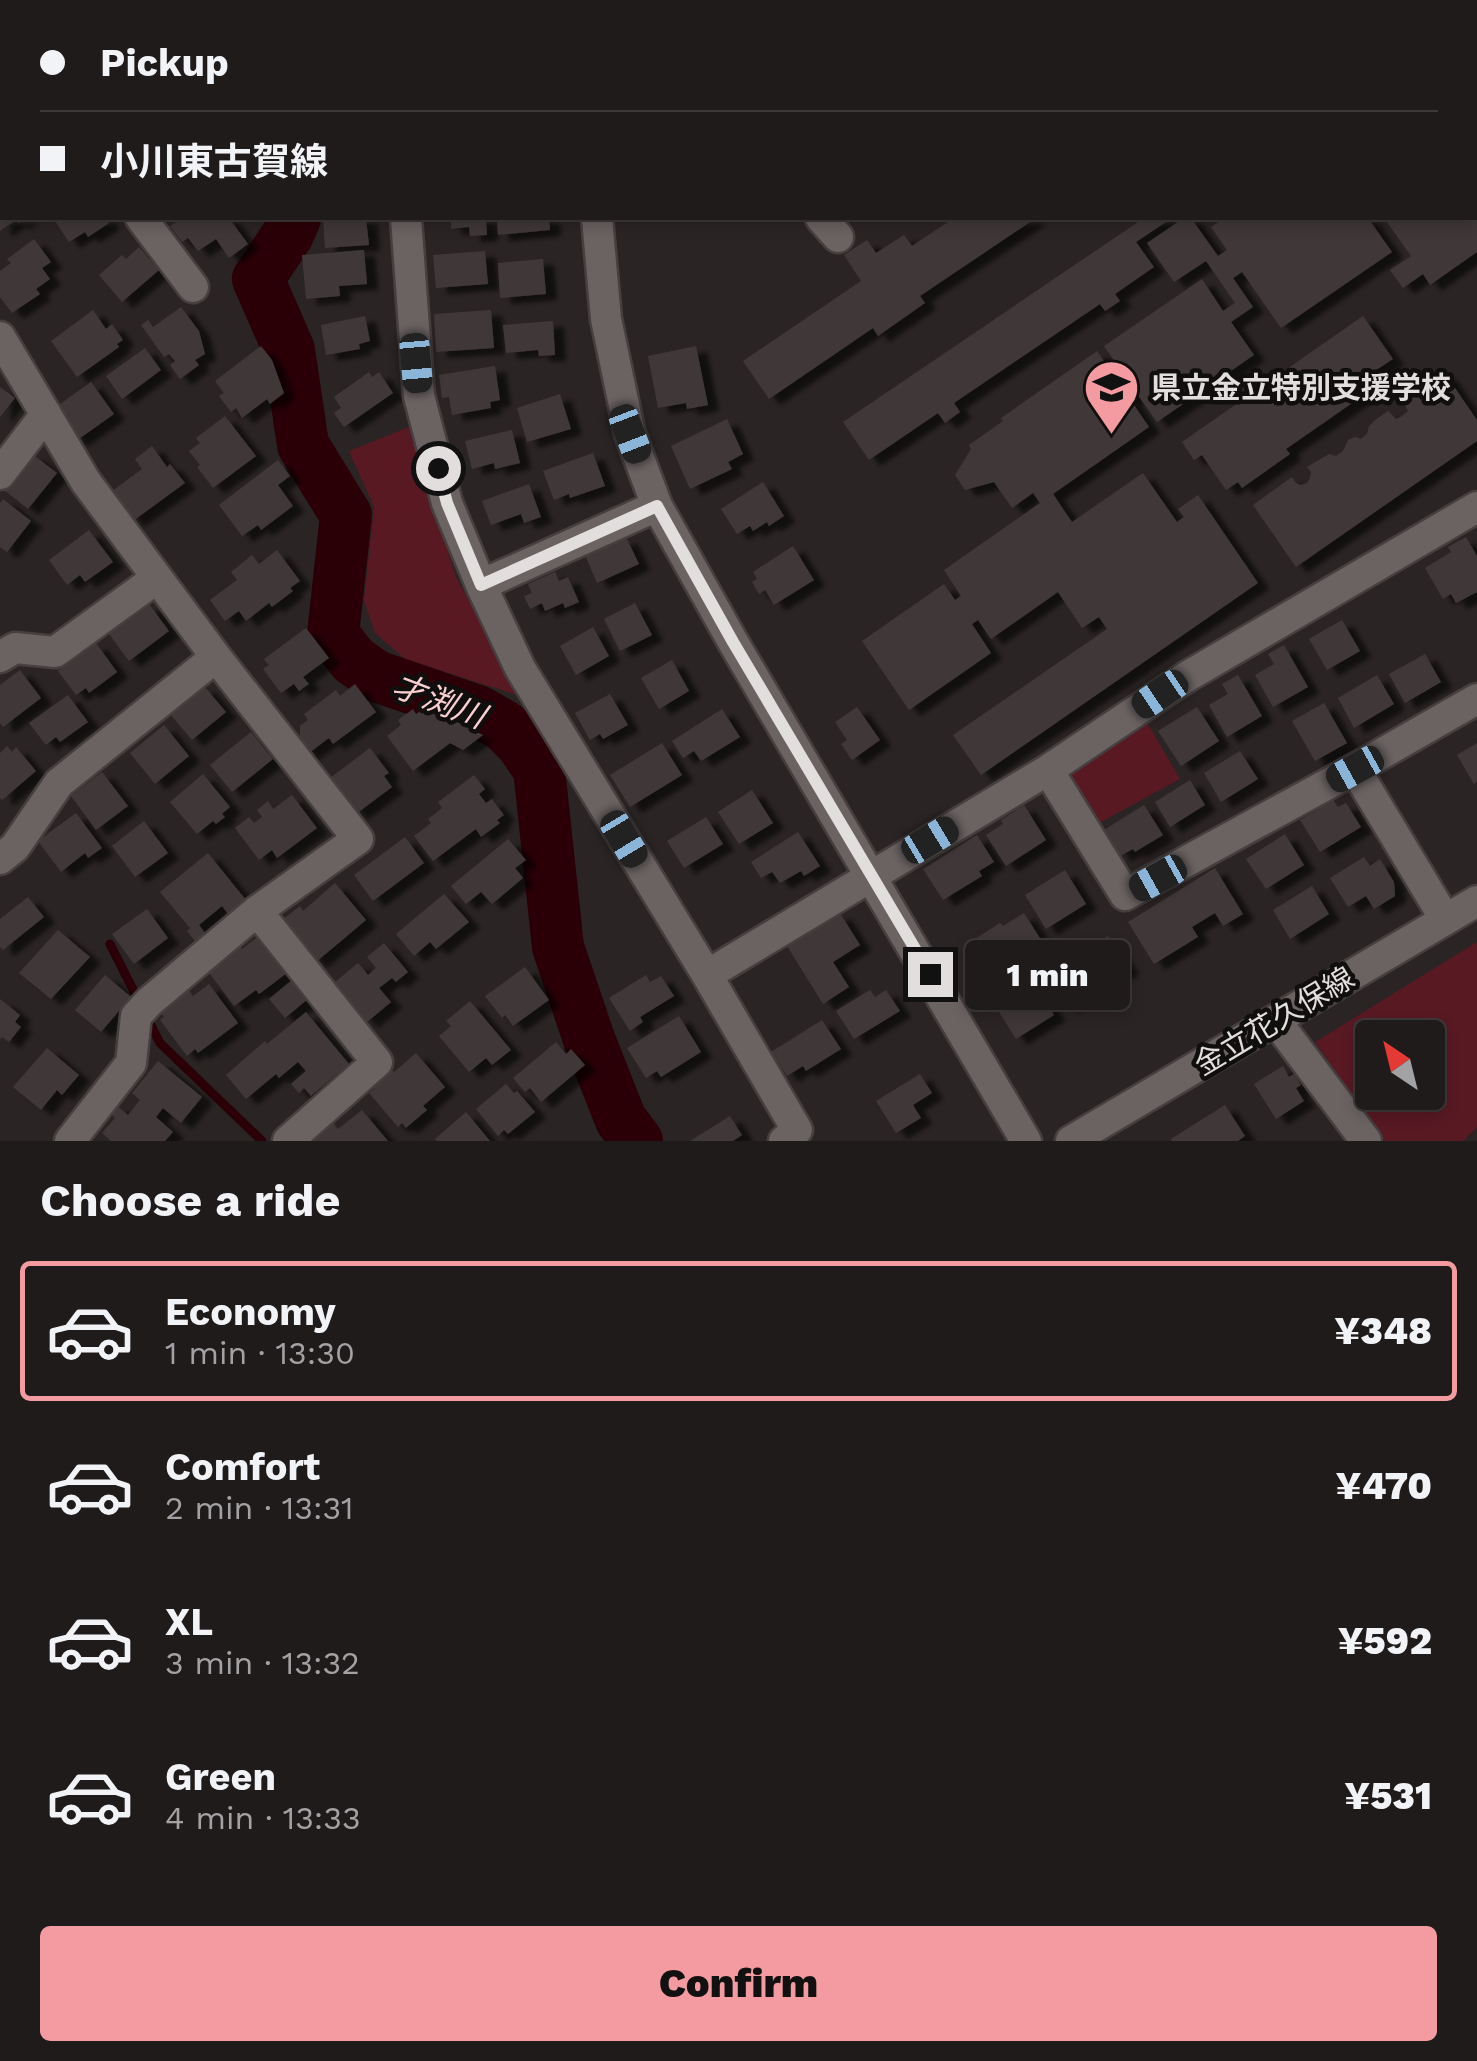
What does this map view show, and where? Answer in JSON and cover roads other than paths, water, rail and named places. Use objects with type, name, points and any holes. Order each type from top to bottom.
[{"type":"street","points":[[143,220],[193,287]]},
{"type":"street","points":[[406,220],[419,396],[447,503],[520,668],[797,1130],[784,1141]]},
{"type":"street","points":[[596,220],[606,319],[630,434],[657,506],[1026,1141]]},
{"type":"street","points":[[0,337],[86,482],[358,839],[257,911],[143,1009],[131,1063],[70,1141]]},
{"type":"street","points":[[0,474],[46,414]]},
{"type":"street","points":[[481,585],[657,506]]},
{"type":"street","points":[[707,975],[1048,770],[1188,676],[1477,508]]},
{"type":"street","points":[[0,657],[15,648],[55,652],[157,578]]},
{"type":"street","points":[[0,859],[15,847],[59,783],[216,657]]},
{"type":"street","points":[[1048,770],[1125,896],[1477,699]]},
{"type":"street","points":[[1355,769],[1445,919]]},
{"type":"street","name":"金立花久保線","points":[[1071,1141],[1477,901]]},
{"type":"street","points":[[257,911],[377,1062],[288,1141]]},
{"type":"street","points":[[1276,1021],[1366,1141]]},
{"type":"waterway","name":"才渕川","points":[[294,220],[258,279],[289,350],[303,445],[346,515],[333,634],[353,660],[376,676],[478,711],[504,726],[539,769],[558,947],[621,1120],[637,1141]]},
{"type":"waterway","points":[[110,944],[160,1043],[262,1141]]},
{"type":"place","name":"県立金立特別支援学校","points":[[1112,436]]}]
